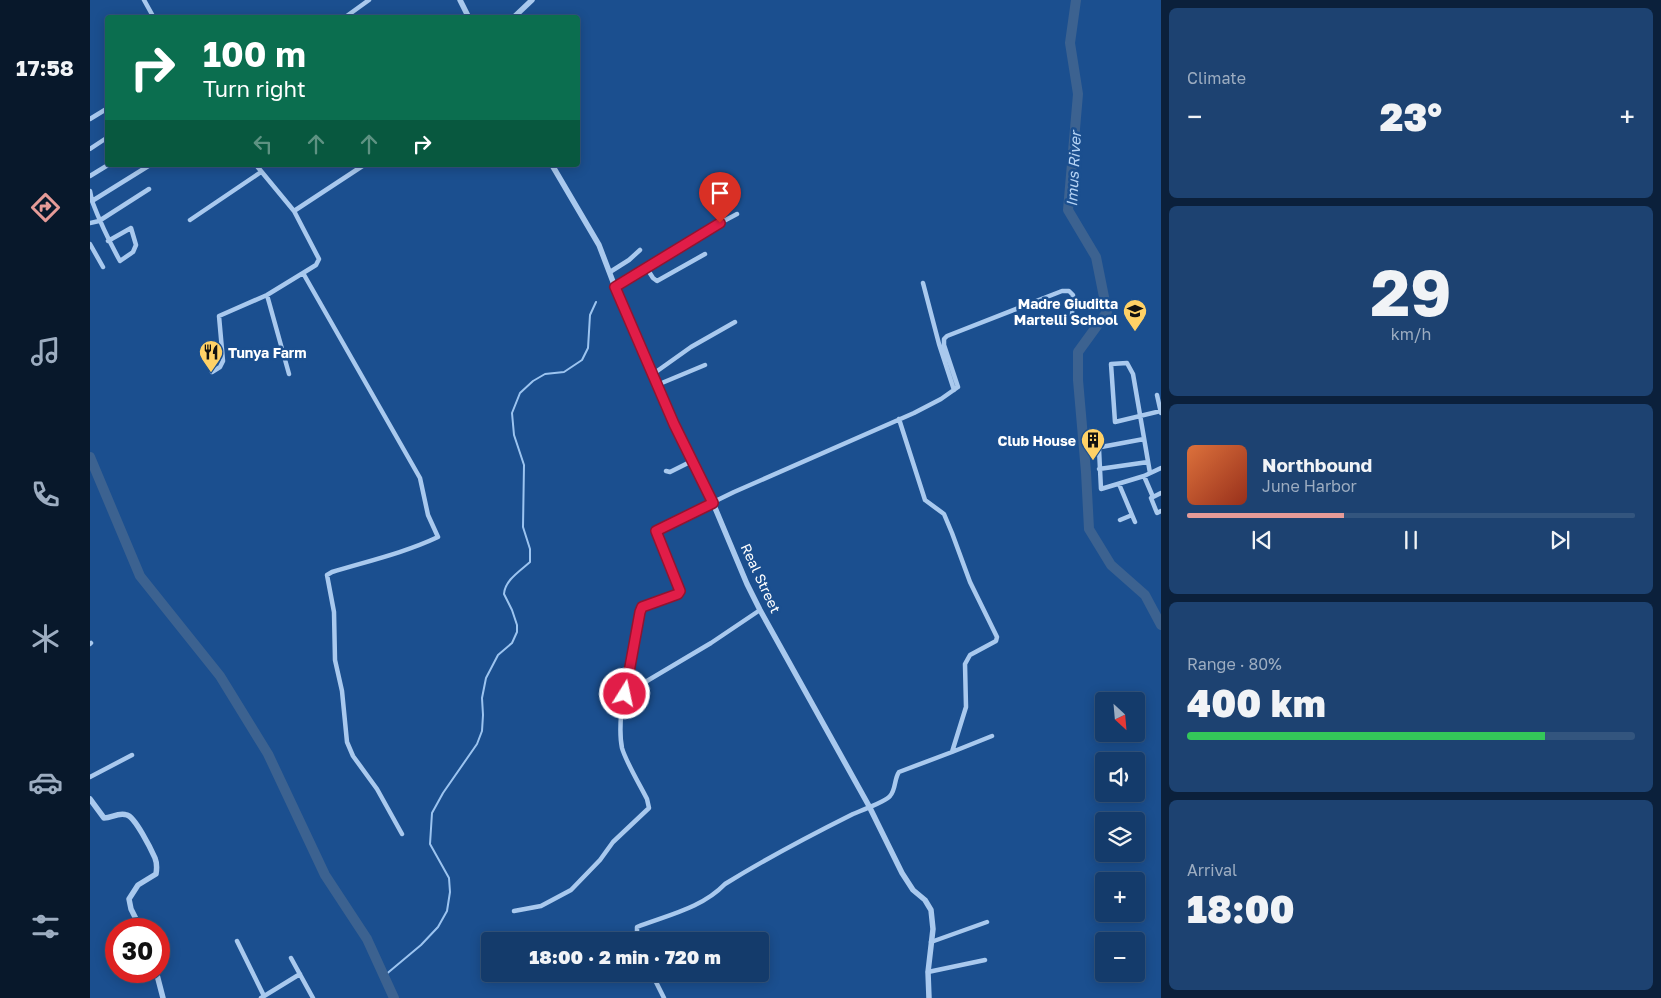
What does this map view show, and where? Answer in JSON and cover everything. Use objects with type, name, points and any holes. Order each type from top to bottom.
[{"type":"street","points":[[144,0],[152,15]]},
{"type":"street","points":[[348,15],[369,0]]},
{"type":"street","points":[[460,0],[468,15]]},
{"type":"street","points":[[516,15],[532,0]]},
{"type":"street","points":[[90,119],[105,110]]},
{"type":"street","points":[[90,149],[105,139]]},
{"type":"street","points":[[90,176],[105,167]]},
{"type":"street","points":[[92,201],[145,167]]},
{"type":"street","points":[[212,372],[220,367],[223,361],[219,316],[267,295],[316,266],[319,259],[294,211],[258,167]]},
{"type":"street","points":[[294,211],[361,167]]},
{"type":"street","name":"Real Street","points":[[553,167],[592,231],[657,385],[713,503],[744,578],[760,610],[869,806],[902,873],[931,910],[933,929],[928,972],[929,998]]},
{"type":"street","points":[[190,220],[262,172]]},
{"type":"street","points":[[90,223],[99,221],[149,189]]},
{"type":"street","points":[[90,191],[99,221],[108,240],[120,261],[133,252],[136,246],[131,228],[108,240]]},
{"type":"street","points":[[615,287],[703,232],[737,214]]},
{"type":"street","points":[[90,244],[103,267]]},
{"type":"street","points":[[610,272],[629,260],[640,250]]},
{"type":"street","points":[[646,267],[653,278],[659,280],[706,254]]},
{"type":"street","points":[[303,273],[420,478],[428,515],[438,537],[397,554],[383,556],[327,575],[334,612],[336,660],[342,691],[347,742],[353,756],[377,788],[402,834]]},
{"type":"street","points":[[923,283],[939,344],[954,390]]},
{"type":"street","points":[[514,912],[541,906],[571,890],[600,860],[613,842],[649,808],[623,750],[620,729],[642,607],[678,594],[680,591],[656,531],[734,492],[941,399],[958,387],[944,344],[944,339],[947,336],[1062,291],[1068,291],[1073,296],[1072,316]]},
{"type":"street","points":[[267,295],[289,374]]},
{"type":"street","points":[[653,374],[698,343],[735,322]]},
{"type":"street","points":[[1150,473],[1140,417],[1133,374],[1127,363],[1111,364],[1114,422],[1140,417],[1161,412],[1158,395]]},
{"type":"street","points":[[657,385],[705,365]]},
{"type":"street","points":[[899,419],[925,500],[944,514],[970,582],[997,637],[996,641],[970,655],[965,664],[966,707],[952,752]]},
{"type":"street","points":[[1144,439],[1099,449],[1101,489],[1144,476],[1161,468]]},
{"type":"street","points":[[666,471],[670,472],[692,461]]},
{"type":"street","points":[[1099,469],[1148,462]]},
{"type":"street","points":[[1144,476],[1153,497],[1151,498],[1157,513],[1161,511]]},
{"type":"street","points":[[1120,484],[1135,522]]},
{"type":"street","points":[[1153,497],[1161,493]]},
{"type":"street","points":[[1120,520],[1132,515]]},
{"type":"street","points":[[625,694],[712,642],[760,610]]},
{"type":"street","points":[[637,932],[638,926],[702,903],[725,884],[794,844],[869,806],[889,798],[893,793],[896,776],[899,772],[992,736]]},
{"type":"street","points":[[90,777],[132,755]]},
{"type":"street","points":[[90,799],[104,818],[110,818],[119,814],[129,815],[155,858],[158,868],[156,874],[138,885],[129,899],[136,918]]},
{"type":"street","points":[[932,942],[987,922]]},
{"type":"street","points":[[237,942],[263,997],[300,974]]},
{"type":"street","points":[[291,958],[313,998]]},
{"type":"street","points":[[928,972],[985,960]]},
{"type":"street","points":[[656,982],[664,998]]},
{"type":"street","points":[[159,983],[163,998]]},
{"type":"waterway","name":"Imus River","points":[[1076,0],[1070,43],[1078,94],[1068,210],[1096,257],[1107,312],[1078,352],[1078,380],[1089,529],[1111,565],[1145,595],[1161,625]]},
{"type":"waterway","points":[[384,976],[421,945],[438,927],[447,911],[450,892],[449,878],[430,844],[432,813],[443,793],[477,744],[482,731],[482,698],[486,678],[498,655],[512,643],[517,632],[517,625],[512,610],[504,594],[510,580],[530,562],[530,549],[523,527],[524,465],[514,435],[512,413],[520,393],[533,381],[545,374],[564,372],[582,360],[588,348],[590,315],[596,302]]},
{"type":"waterway","points":[[90,457],[140,576],[220,676],[268,754],[325,875],[367,939],[394,998]]},
{"type":"place","name":"Madre Giuditta Martelli School","points":[[1135,332]]},
{"type":"place","name":"Tunya Farm","points":[[211,373]]},
{"type":"place","name":"Club House","points":[[1093,461]]},
{"type":"route","points":[[625,694],[642,607],[678,594],[680,591],[656,531],[713,503],[674,424],[615,287],[720,223]]}]
